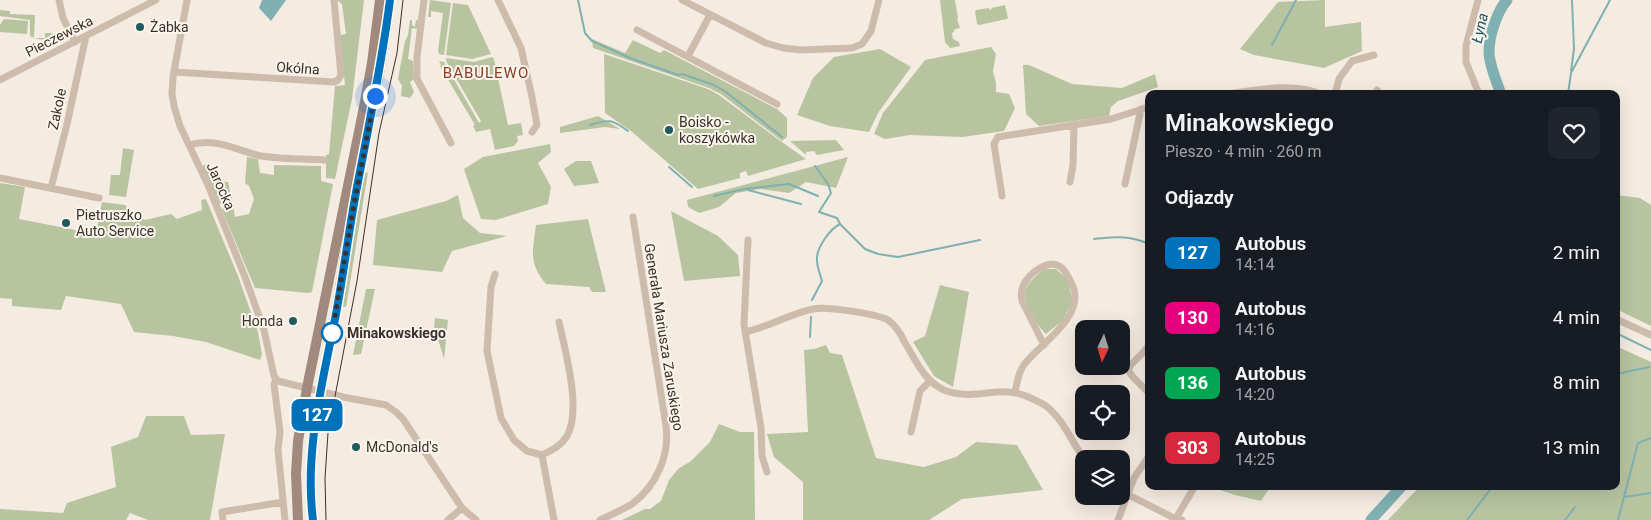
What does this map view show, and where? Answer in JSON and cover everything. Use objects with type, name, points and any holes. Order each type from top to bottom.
[{"type":"main road","points":[[298,520],[296,458],[307,388],[364,107],[380,0]]},
{"type":"main road","points":[[313,520],[311,491],[312,460],[321,391],[381,66],[390,0]]},
{"type":"street","points":[[59,0],[63,18],[75,42]]},
{"type":"street","name":"Pieczewska","points":[[0,80],[156,0]]},
{"type":"street","name":"Jarocka","points":[[187,0],[172,88],[174,106],[246,277],[264,330],[271,367],[276,379],[274,384],[280,432],[278,450],[285,520]]},
{"type":"street","name":"Okólna","points":[[174,72],[334,82],[341,75],[334,0]]},
{"type":"street","points":[[424,0],[417,56],[417,80],[451,143]]},
{"type":"street","points":[[498,0],[519,43],[523,56],[537,125],[532,132]]},
{"type":"street","points":[[682,0],[766,43],[783,48],[801,50],[852,48],[862,44],[871,31],[880,0]]},
{"type":"street","points":[[1477,90],[1466,62],[1466,46],[1478,0]]},
{"type":"street","points":[[688,56],[710,15]]},
{"type":"street","points":[[637,30],[777,104]]},
{"type":"street","name":"Zakole","points":[[51,188],[86,36]]},
{"type":"street","points":[[1336,90],[1339,79],[1352,61],[1374,55]]},
{"type":"street","points":[[1255,90],[1268,88],[1311,90]]},
{"type":"street","points":[[1002,196],[994,144],[998,137],[1111,119],[1145,108]]},
{"type":"street","points":[[1125,184],[1141,109]]},
{"type":"street","points":[[1070,182],[1073,165],[1074,125]]},
{"type":"street","points":[[190,145],[216,142],[261,156],[324,160]]},
{"type":"street","points":[[0,178],[99,198]]},
{"type":"street","name":"Generała Mariusza Zaruskiego","points":[[600,520],[630,505],[644,493],[652,484],[659,470],[667,446],[666,426],[633,217]]},
{"type":"street","points":[[748,240],[744,309],[745,332],[760,428],[762,456],[767,472]]},
{"type":"street","points":[[1015,392],[1018,375],[1024,366],[1044,345],[1074,308],[1075,296],[1067,273],[1061,266],[1052,263],[1039,269],[1024,285],[1021,293],[1022,301],[1044,345]]},
{"type":"street","points":[[495,274],[491,287],[487,350],[501,418],[514,440],[527,451],[542,455],[561,444],[570,430],[572,420],[571,376],[559,322]]},
{"type":"street","points":[[745,332],[792,314],[816,308],[878,316],[887,319],[897,327],[919,367],[930,381],[938,387],[953,394],[974,395],[1002,391],[1015,392],[1036,400],[1047,406],[1057,417],[1078,450]]},
{"type":"street","points":[[1620,321],[1651,335]]},
{"type":"street","points":[[1145,348],[1132,363],[1128,372],[1145,389]]},
{"type":"street","points":[[276,379],[307,388],[386,405],[396,412],[462,508],[476,520]]},
{"type":"street","points":[[911,432],[920,391],[930,381]]},
{"type":"street","points":[[542,455],[554,520]]},
{"type":"street","points":[[1130,484],[1145,462]]},
{"type":"street","points":[[1130,496],[1178,519],[1193,490]]},
{"type":"street","points":[[223,520],[222,512],[283,502]]},
{"type":"street","points":[[1118,520],[1121,505]]},
{"type":"street","points":[[448,520],[462,508]]},
{"type":"green space","points":[[337,0],[364,0],[352,99],[335,179],[326,178],[326,155],[329,154],[335,86],[345,85],[340,35],[346,34],[342,4]]},
{"type":"green space","points":[[430,0],[451,3],[444,55],[439,54],[438,51],[443,13],[431,11],[431,17],[428,17]]},
{"type":"green space","points":[[940,0],[955,0],[960,28],[955,29],[952,34],[953,39],[959,42],[960,46],[950,48],[945,42]]},
{"type":"green space","points":[[1325,0],[1325,27],[1361,22],[1362,51],[1324,68],[1254,55],[1240,49],[1278,2]]},
{"type":"green space","points":[[453,3],[468,5],[491,54],[472,59],[446,55]]},
{"type":"green space","points":[[1005,5],[1007,19],[977,24],[976,10],[989,8],[990,10],[991,8]]},
{"type":"green space","points":[[0,10],[10,11],[10,14],[35,15],[34,38],[30,36],[30,20],[0,16]]},
{"type":"green space","points":[[4,19],[28,21],[27,34],[0,32],[0,25]]},
{"type":"green space","points":[[410,20],[412,20],[412,25],[415,27],[416,20],[419,21],[418,29],[412,28],[408,59],[413,61],[414,79],[410,82],[414,92],[410,98],[401,96],[402,86],[398,79]]},
{"type":"green space","points":[[45,33],[52,33],[51,37],[45,39],[35,38],[45,38]]},
{"type":"green space","points":[[592,39],[625,53],[633,40],[660,53],[664,50],[777,109],[787,118],[787,137],[782,141],[721,94],[709,88],[593,48]]},
{"type":"green space","points":[[991,47],[996,54],[993,71],[996,92],[1009,94],[1015,108],[1004,131],[963,137],[910,135],[885,139],[874,134],[883,113],[925,60]]},
{"type":"green space","points":[[880,49],[911,67],[878,113],[869,132],[830,126],[797,115],[813,78],[834,57]]},
{"type":"green space","points":[[604,54],[708,89],[719,95],[806,159],[748,176],[746,171],[740,173],[740,178],[698,189],[631,131],[605,113]]},
{"type":"green space","points":[[492,57],[508,125],[521,123],[523,135],[517,136],[518,141],[514,146],[495,150],[490,129],[476,132],[473,126],[475,125],[440,66],[439,61],[444,62],[479,123],[481,121],[446,58],[474,62]]},
{"type":"green space","points":[[1023,65],[1029,65],[1072,84],[1122,88],[1155,74],[1158,87],[1118,101],[1111,107],[1109,116],[1039,126],[1026,114]]},
{"type":"green space","points":[[598,116],[620,129],[605,127],[560,133],[560,127]]},
{"type":"green space","points":[[836,140],[844,150],[817,155],[814,151],[806,152],[806,155],[790,141]]},
{"type":"green space","points":[[550,144],[551,152],[538,163],[551,187],[548,204],[496,220],[481,219],[464,169],[483,157]]},
{"type":"green space","points":[[123,148],[134,150],[126,197],[109,195],[111,175],[120,175]]},
{"type":"green space","points":[[247,157],[258,159],[260,173],[274,175],[274,165],[321,166],[321,181],[333,184],[312,292],[255,288],[222,210],[223,207],[233,206],[235,217],[249,214],[254,199],[249,186],[245,183]]},
{"type":"green space","points":[[848,157],[836,188],[806,182],[789,193],[760,189],[736,193],[719,207],[699,213],[688,207],[687,200]]},
{"type":"green space","points":[[576,161],[591,161],[599,183],[574,186],[564,169]]},
{"type":"green space","points":[[208,163],[215,181],[228,182],[232,200],[219,204],[202,166]]},
{"type":"green space","points":[[368,172],[346,307],[341,306],[358,202],[364,174]]},
{"type":"green space","points":[[0,183],[25,187],[19,219],[96,234],[102,202],[125,205],[145,220],[171,214],[177,219],[202,210],[201,200],[206,199],[238,276],[258,332],[262,354],[260,360],[206,342],[134,332],[121,304],[66,296],[61,310],[12,306],[12,299],[0,298]]},
{"type":"green space","points":[[458,195],[463,218],[480,233],[507,236],[452,251],[442,272],[373,265],[377,220],[446,201]]},
{"type":"green space","points":[[1620,196],[1640,198],[1651,205],[1651,326],[1620,311]]},
{"type":"green space","points":[[671,211],[718,236],[738,255],[740,276],[684,281]]},
{"type":"green space","points":[[588,219],[606,292],[592,292],[589,287],[546,284],[534,263],[533,249],[536,225]]},
{"type":"green space","points":[[1044,269],[1056,269],[1067,279],[1073,301],[1062,321],[1046,334],[1031,313],[1025,294],[1029,283]]},
{"type":"green space","points":[[940,285],[969,292],[953,387],[934,376],[913,342],[925,336]]},
{"type":"green space","points":[[366,289],[375,289],[361,354],[353,355]]},
{"type":"green space","points":[[435,318],[448,320],[444,359],[434,326]]},
{"type":"green space","points":[[826,345],[830,353],[842,355],[876,458],[924,467],[956,457],[976,442],[1017,445],[1043,490],[962,499],[929,520],[803,520],[803,482],[774,457],[767,434],[808,432],[804,350]]},
{"type":"green space","points":[[1620,348],[1651,362],[1651,520],[1388,520],[1416,490],[1620,490]]},
{"type":"green space","points":[[146,416],[184,416],[191,435],[225,434],[210,520],[148,520],[130,513],[126,520],[0,520],[0,509],[63,513],[67,503],[116,487],[111,447],[138,437]]},
{"type":"green space","points":[[719,424],[740,432],[754,432],[755,520],[622,520],[645,509],[650,509],[661,501],[669,480],[678,469],[691,461],[710,442]]},
{"type":"green space","points":[[1220,490],[1268,490],[1261,501]]},
{"type":"water","points":[[262,0],[286,0],[271,21],[259,8]]},
{"type":"waterway","points":[[578,0],[585,33],[592,41],[630,58],[714,85],[726,92],[782,137]]},
{"type":"waterway","points":[[1272,45],[1296,0]]},
{"type":"waterway","name":"Łyna","points":[[1500,90],[1491,64],[1489,45],[1499,12],[1507,0]]},
{"type":"waterway","points":[[1571,71],[1574,49],[1572,0]]},
{"type":"waterway","points":[[1569,90],[1571,73],[1610,0]]},
{"type":"waterway","points":[[590,125],[610,121],[628,131]]},
{"type":"waterway","points":[[815,166],[828,184],[831,193],[819,212],[837,218],[840,224],[865,249],[878,254],[898,257],[980,240]]},
{"type":"waterway","points":[[669,167],[692,187]]},
{"type":"waterway","points":[[714,196],[744,189],[789,184],[818,196]]},
{"type":"waterway","points":[[748,190],[801,204]]},
{"type":"waterway","points":[[812,300],[822,281],[817,263],[818,253],[822,243],[836,226],[840,224]]},
{"type":"waterway","points":[[1094,239],[1116,237],[1145,242]]},
{"type":"waterway","points":[[810,337],[811,317]]},
{"type":"waterway","points":[[1620,335],[1651,350]]},
{"type":"waterway","points":[[1620,373],[1649,367]]},
{"type":"waterway","points":[[1618,520],[1638,443],[1651,438]]},
{"type":"waterway","name":"Łyna","points":[[1371,520],[1398,490]]},
{"type":"waterway","points":[[1467,520],[1490,490]]},
{"type":"waterway","points":[[1624,497],[1651,493]]},
{"type":"waterway","points":[[1565,520],[1575,507]]},
{"type":"tram line","points":[[326,520],[325,478],[328,433],[357,281],[379,133],[397,53],[403,0]]},
{"type":"bus line","name":"127","points":[[313,520],[312,466],[314,433],[354,204],[381,66],[390,0]]},
{"type":"place","name":"Żabka","points":[[140,27]]},
{"type":"place","name":"Boisko - koszykówka","points":[[669,130]]},
{"type":"place","name":"Pietruszko Auto Service","points":[[66,223]]},
{"type":"place","name":"Honda","points":[[293,321]]},
{"type":"place","name":"Minakowskiego","points":[[332,333]]},
{"type":"place","name":"McDonald's","points":[[356,447]]},
{"type":"district","name":"BABULEWO","points":[[486,73]]},
{"type":"route","points":[[332,333],[375,96]]}]
